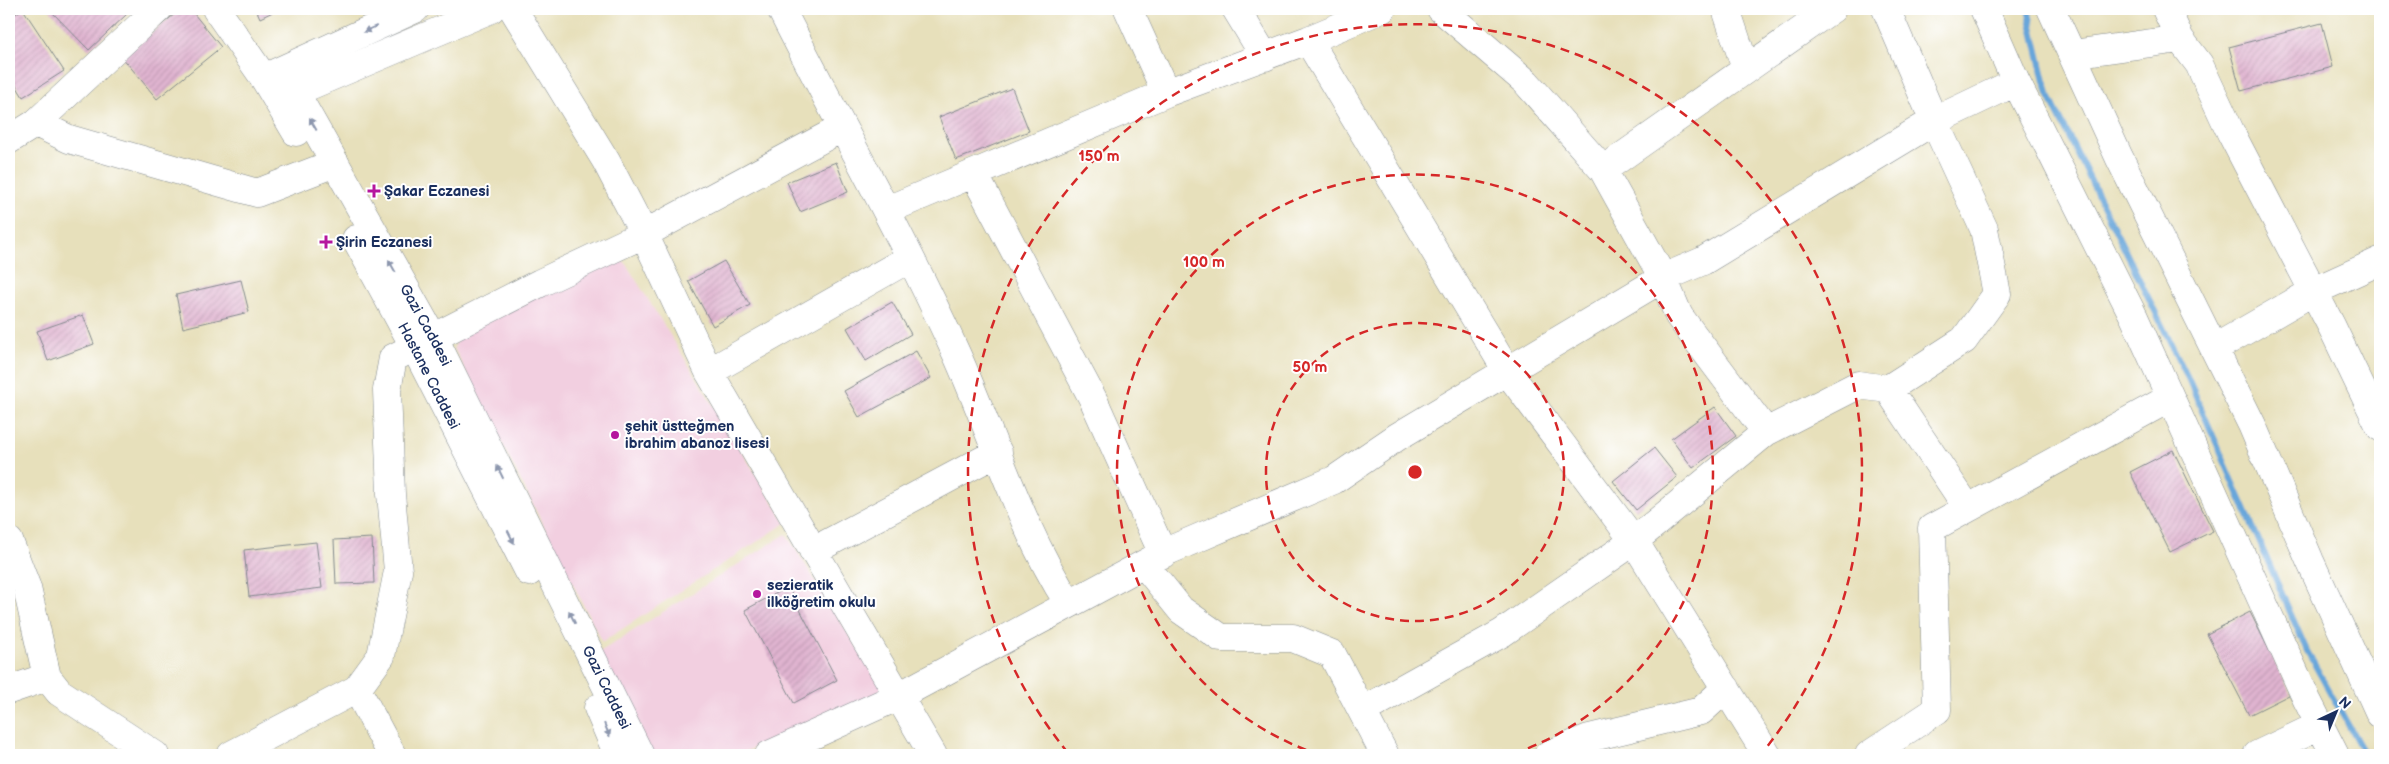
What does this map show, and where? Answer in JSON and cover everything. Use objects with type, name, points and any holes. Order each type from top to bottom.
[{"type":"street","points":[[9,140],[36,124],[158,9]]},
{"type":"street","name":"Hastane Caddesi","points":[[216,9],[327,167],[423,341],[618,755]]},
{"type":"street","points":[[264,78],[414,9]]},
{"type":"street","points":[[294,92],[491,9]]},
{"type":"street","points":[[513,9],[606,161],[644,234],[709,372],[934,755]]},
{"type":"street","points":[[782,9],[842,128],[887,210],[956,353],[998,452],[1007,482],[1046,570],[1069,604]]},
{"type":"street","points":[[1128,9],[1166,93]]},
{"type":"street","points":[[1236,9],[1265,57]]},
{"type":"street","points":[[887,210],[1166,93],[1265,57],[1382,9]]},
{"type":"street","points":[[1441,9],[1526,82],[1603,170],[1663,278],[1679,316],[1766,432]]},
{"type":"street","points":[[1726,9],[1746,69]]},
{"type":"street","points":[[1603,170],[1832,9]]},
{"type":"street","points":[[1362,711],[1502,633],[1634,541],[1766,432],[1858,385],[1888,389],[1964,340],[1997,294],[1984,229],[1934,121],[1886,9]]},
{"type":"street","points":[[1984,9],[2016,82],[2134,317],[2335,755]]},
{"type":"street","points":[[2051,9],[2120,157],[2252,425],[2310,561],[2380,714]]},
{"type":"street","points":[[2166,9],[2180,39],[2199,64],[2231,133],[2314,291],[2380,427]]},
{"type":"street","points":[[2072,54],[2180,39]]},
{"type":"street","points":[[1308,40],[1507,371],[1634,541],[1767,755]]},
{"type":"street","points":[[36,124],[69,139],[256,193],[327,167],[294,92],[264,78]]},
{"type":"street","points":[[769,755],[899,696],[1154,559],[1334,480],[1398,437],[1663,278],[1703,261],[1934,121],[2016,82]]},
{"type":"street","points":[[231,755],[357,689],[381,656],[398,571],[391,494],[387,390],[393,358],[423,341],[644,234],[842,128]]},
{"type":"street","points":[[974,174],[1093,399],[1154,559],[1181,610],[1221,638],[1293,638],[1332,654],[1385,755]]},
{"type":"street","points":[[709,372],[910,258]]},
{"type":"street","points":[[2215,348],[2314,291],[2380,261]]},
{"type":"street","name":"Gazi Caddesi","points":[[423,341],[640,755]]},
{"type":"street","points":[[1888,389],[1967,507]]},
{"type":"street","points":[[1869,755],[1938,710],[1932,528],[1967,507],[2170,398]]},
{"type":"street","points":[[813,551],[998,452]]},
{"type":"street","points":[[9,541],[27,588],[47,677],[59,692],[155,755]]},
{"type":"street","points":[[9,690],[47,677]]},
{"type":"street","points":[[1548,755],[1589,738],[1701,711],[1726,688]]},
{"type":"street","points":[[357,689],[392,755]]},
{"type":"street","points":[[2257,755],[2320,725]]},
{"type":"shaded area","name":"şehit üstteğmen ibrahim abanoz lisesi","points":[[606,260],[625,262],[786,523],[602,642],[454,348],[459,334]]},
{"type":"shaded area","name":"sezieratik ilköğretim okulu","points":[[786,534],[885,691],[737,755],[646,755],[595,655]]},
{"type":"building","points":[[23,9],[64,71],[23,97],[9,74],[9,18]]},
{"type":"building","points":[[49,9],[122,9],[127,14],[89,50]]},
{"type":"building","points":[[181,9],[190,9],[221,47],[157,99],[122,57]]},
{"type":"building","points":[[256,9],[279,9],[260,18]]},
{"type":"building","points":[[2322,23],[2333,67],[2241,91],[2229,47]]},
{"type":"building","points":[[1012,88],[1029,131],[956,160],[939,117]]},
{"type":"building","points":[[836,162],[848,192],[800,212],[787,182]]},
{"type":"building","points":[[724,261],[750,305],[713,326],[688,281]]},
{"type":"building","points":[[241,280],[249,312],[183,328],[176,295]]},
{"type":"building","points":[[892,302],[911,334],[866,361],[847,328]]},
{"type":"building","points":[[83,315],[94,344],[48,361],[37,331]]},
{"type":"building","points":[[916,351],[931,378],[859,417],[844,391]]},
{"type":"building","points":[[1715,407],[1736,436],[1693,468],[1671,439]]},
{"type":"building","points":[[1654,448],[1677,477],[1636,510],[1613,481]]},
{"type":"building","points":[[2173,450],[2213,531],[2170,552],[2130,472]]},
{"type":"building","points":[[372,538],[374,583],[336,584],[334,540]]},
{"type":"building","points":[[316,542],[322,588],[249,597],[244,550]]},
{"type":"building","points":[[788,587],[837,680],[794,703],[745,610]]},
{"type":"building","points":[[2250,612],[2291,694],[2249,715],[2207,634]]},
{"type":"waterway","points":[[2028,9],[2048,94],[2188,378],[2307,651],[2365,755]]},
{"type":"place","name":"Şakar Eczanesi","points":[[374,191]]},
{"type":"place","name":"Şirin Eczanesi","points":[[326,242]]},
{"type":"place","name":"şehit üstteğmen ibrahim abanoz lisesi","points":[[615,435]]},
{"type":"place","name":"sezieratik ilköğretim okulu","points":[[757,594]]}]
